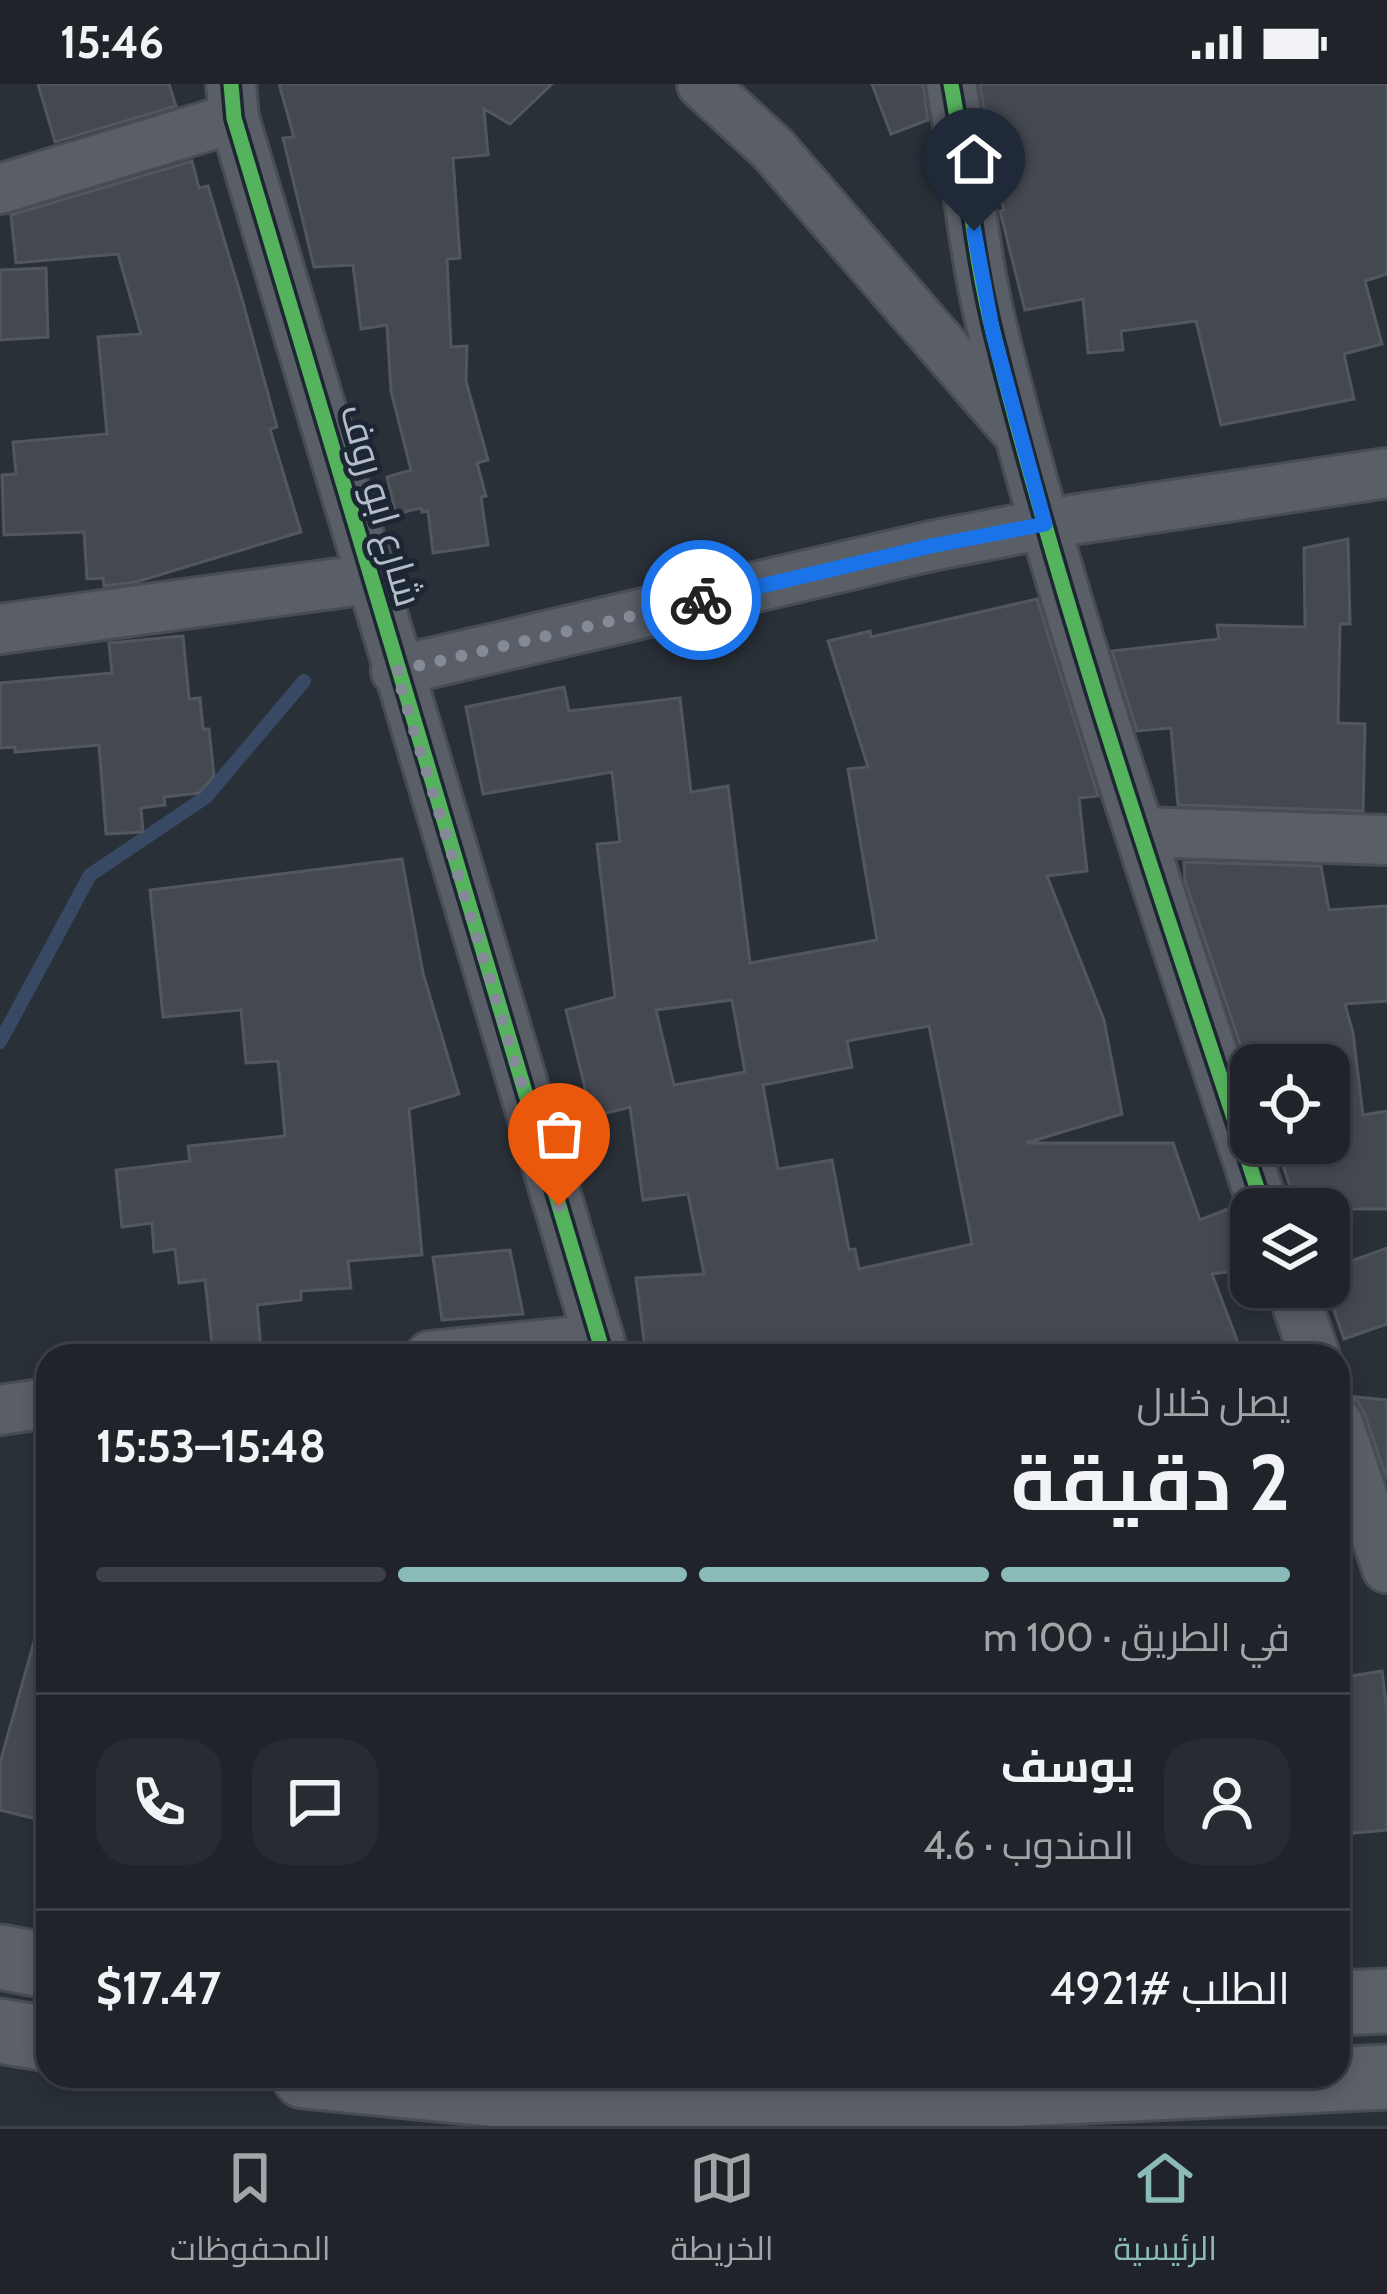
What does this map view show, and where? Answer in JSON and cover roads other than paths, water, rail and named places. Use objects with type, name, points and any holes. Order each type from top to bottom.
[{"type":"main road","points":[[0,1957],[36,1964]]},
{"type":"main road","points":[[1350,2003],[1387,2001]]},
{"type":"main road","points":[[0,2031],[36,2037]]},
{"type":"main road","points":[[1350,2079],[1387,2078]]},
{"type":"main road","points":[[428,2088],[500,2095],[903,2088]]},
{"type":"street","points":[[702,84],[772,148],[1020,436]]},
{"type":"street","points":[[951,84],[980,275],[1020,436],[1141,832],[1257,1188]]},
{"type":"street","points":[[0,189],[232,101]]},
{"type":"street","name":"شارع ابو روف","points":[[232,101],[396,671],[601,1344]]},
{"type":"street","points":[[396,671],[931,546],[1045,524],[1387,473]]},
{"type":"street","points":[[0,629],[369,579]]},
{"type":"street","points":[[1141,832],[1387,840]]},
{"type":"street","points":[[1298,1308],[1311,1344]]},
{"type":"street","points":[[0,1410],[36,1405]]},
{"type":"street","points":[[1350,1459],[1387,1568]]},
{"type":"waterway","points":[[0,1042],[90,875],[206,797],[304,681]]}]
